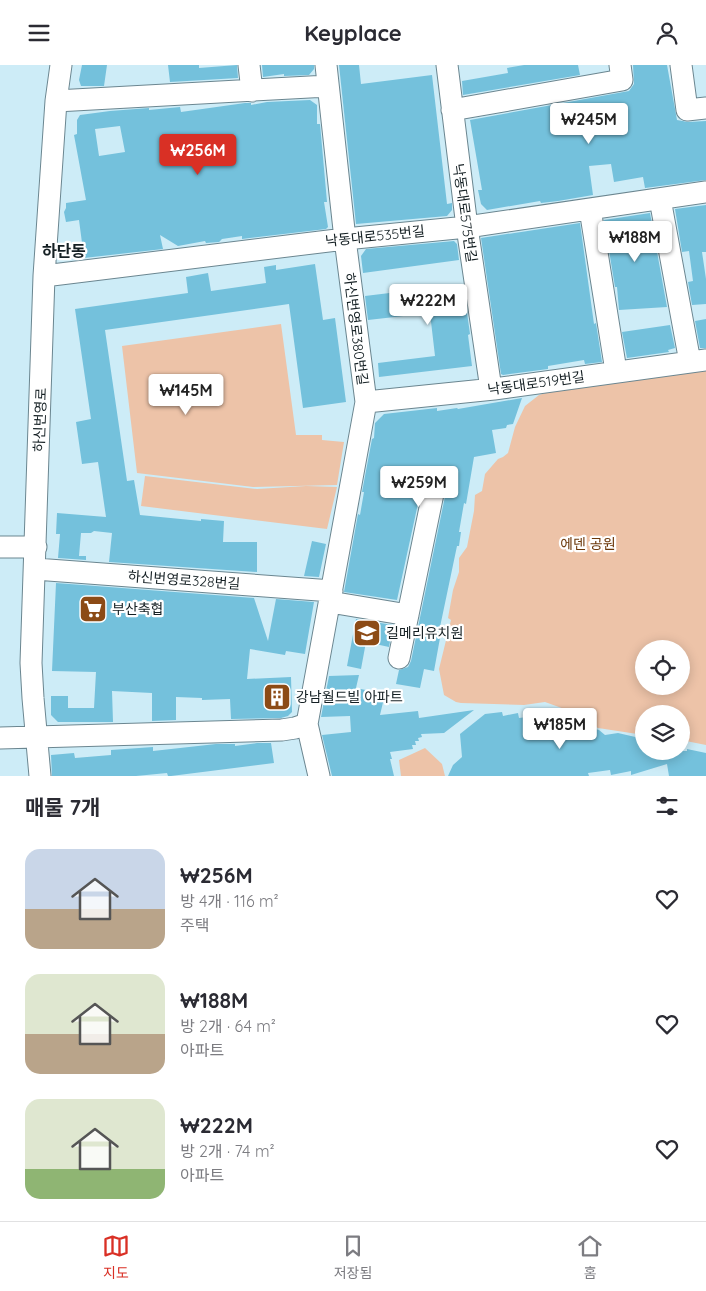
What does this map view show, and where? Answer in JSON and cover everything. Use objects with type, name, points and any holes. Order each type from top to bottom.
[{"type":"street","name":"하신번영로","points":[[40,776],[32,663],[44,276],[56,101],[61,65]]},
{"type":"street","points":[[249,65],[252,91]]},
{"type":"street","name":"하신번영로380번길","points":[[319,776],[307,724],[366,402],[345,239],[326,65]]},
{"type":"street","name":"낙동대로575번길","points":[[449,65],[452,111],[467,227],[491,389]]},
{"type":"street","points":[[452,111],[622,80],[620,65]]},
{"type":"street","points":[[681,65],[687,110],[706,108]]},
{"type":"street","points":[[56,101],[328,87]]},
{"type":"street","name":"낙동대로535번길","points":[[44,276],[345,239],[467,227],[706,192]]},
{"type":"street","points":[[660,199],[698,361]]},
{"type":"street","points":[[590,209],[616,371]]},
{"type":"street","name":"낙동대로519번길","points":[[366,402],[491,389],[698,361]]},
{"type":"street","points":[[399,659],[436,479]]},
{"type":"street","points":[[0,547],[36,547]]},
{"type":"street","name":"하신번영로328번길","points":[[35,569],[331,596],[408,615]]},
{"type":"street","points":[[0,738],[282,730],[295,729],[307,724]]},
{"type":"green space","points":[[281,324],[296,435],[322,435],[322,440],[344,442],[337,485],[253,487],[137,473],[122,346]]},
{"type":"green space","name":"에덴 공원","points":[[706,368],[706,745],[690,742],[690,705],[635,705],[635,734],[598,728],[570,711],[545,702],[524,705],[461,703],[444,695],[439,669],[451,620],[448,618],[453,590],[459,572],[459,558],[467,547],[475,495],[482,491],[485,474],[498,459],[508,453],[515,427],[525,406],[539,395],[565,387]]},
{"type":"green space","points":[[145,476],[257,489],[306,486],[337,487],[327,529],[141,506]]},
{"type":"green space","points":[[425,748],[442,764],[445,776],[401,776],[399,760]]},
{"type":"building","points":[[82,65],[107,65],[104,86],[81,86],[79,80]]},
{"type":"building","points":[[168,65],[199,65],[199,68],[237,65],[238,78],[170,82]]},
{"type":"building","points":[[262,65],[314,65],[314,69],[309,75],[284,76],[284,74],[263,77]]},
{"type":"building","points":[[339,65],[359,65],[361,84],[432,75],[447,204],[452,203],[452,210],[447,216],[356,224]]},
{"type":"building","points":[[524,65],[578,65],[580,75],[463,95],[462,81],[508,73],[507,68]]},
{"type":"building","points":[[633,65],[667,65],[677,120],[688,122],[706,121],[706,180],[645,188],[643,177],[614,182],[611,164],[589,166],[593,195],[487,210],[481,204],[478,190],[482,190],[470,120],[629,91],[634,84]]},
{"type":"building","points":[[310,100],[317,105],[317,124],[320,124],[327,202],[324,202],[328,227],[326,229],[242,239],[242,236],[222,239],[219,242],[206,243],[205,241],[178,246],[160,235],[163,249],[84,258],[79,220],[66,222],[64,212],[66,203],[86,200],[74,135],[77,134],[77,120],[80,115],[110,111],[180,107],[181,112],[245,103],[251,103],[251,105],[267,102]],"holes":[[[120,126],[125,152],[99,156],[95,129]]]},
{"type":"building","points":[[706,205],[706,252],[702,252],[706,279],[706,304],[692,305],[688,282],[693,281],[689,251],[682,252],[675,209]]},
{"type":"building","points":[[650,213],[667,307],[619,310],[617,287],[615,287],[604,220]]},
{"type":"building","points":[[580,223],[594,324],[596,323],[602,362],[585,364],[584,360],[548,366],[548,369],[501,374],[481,238]]},
{"type":"building","points":[[454,241],[457,244],[459,260],[363,273],[361,256],[366,249]]},
{"type":"building","points":[[315,264],[323,320],[335,318],[346,402],[303,408],[289,304],[105,330],[127,481],[134,480],[140,515],[201,521],[201,519],[224,521],[223,542],[257,542],[257,572],[109,562],[112,533],[94,531],[91,533],[81,533],[79,556],[86,556],[86,560],[58,558],[60,534],[56,534],[57,513],[106,517],[98,462],[82,464],[76,422],[91,419],[75,309],[188,293],[186,277],[208,273],[211,291],[266,283],[264,267],[276,265],[276,270]]},
{"type":"building","points":[[463,284],[470,334],[468,335],[472,366],[379,377],[378,363],[435,356],[430,313],[368,320],[365,296]]},
{"type":"building","points":[[706,319],[706,348],[700,348],[695,321]]},
{"type":"building","points":[[670,325],[675,348],[668,350],[669,352],[627,358],[622,332]]},
{"type":"building","points":[[522,398],[513,424],[507,425],[506,428],[492,430],[496,453],[474,457],[459,532],[461,532],[459,546],[457,546],[440,627],[442,627],[434,671],[424,669],[420,688],[396,684],[399,670],[408,667],[411,661],[448,476],[444,469],[433,467],[427,470],[424,476],[397,600],[344,592],[358,514],[360,515],[364,492],[362,492],[372,439],[374,438],[375,423],[384,414],[437,408],[437,411],[458,409]]},
{"type":"building","points":[[312,541],[326,544],[319,577],[304,576]]},
{"type":"building","points":[[56,583],[254,598],[268,641],[276,599],[314,602],[305,654],[286,651],[285,655],[250,649],[247,679],[291,677],[292,712],[288,716],[281,718],[231,719],[230,699],[202,700],[202,698],[176,697],[176,720],[152,721],[152,693],[112,691],[113,722],[58,722],[51,715],[51,696],[68,696],[68,708],[94,708],[96,672],[52,671]]},
{"type":"building","points":[[356,619],[393,625],[389,647],[366,642],[361,669],[347,666]]},
{"type":"building","points":[[359,675],[356,688],[385,694],[380,715],[418,711],[419,718],[474,710],[444,733],[421,734],[422,737],[418,738],[419,741],[415,741],[416,745],[412,745],[413,749],[390,752],[394,776],[332,776],[322,735],[351,732],[350,716],[321,717],[329,676]]},
{"type":"building","points":[[502,712],[503,716],[518,713],[519,718],[535,716],[535,719],[574,714],[579,725],[599,730],[605,735],[618,733],[635,737],[635,760],[690,760],[690,750],[706,753],[706,776],[669,776],[667,764],[631,775],[631,771],[611,775],[610,770],[588,773],[589,776],[448,776],[453,765],[462,757],[460,734],[485,714]]},
{"type":"building","points":[[271,743],[274,763],[171,776],[168,776],[167,773],[136,776],[52,776],[51,755],[74,753],[75,758],[111,755],[111,750],[153,747],[153,751],[216,744],[235,744],[235,746]]},
{"type":"place","name":"부산축협","points":[[93,609]]},
{"type":"place","name":"길메리유치원","points":[[367,633]]},
{"type":"place","name":"강남월드빌 아파트","points":[[277,697]]},
{"type":"district","name":"하단동","points":[[64,251]]}]
